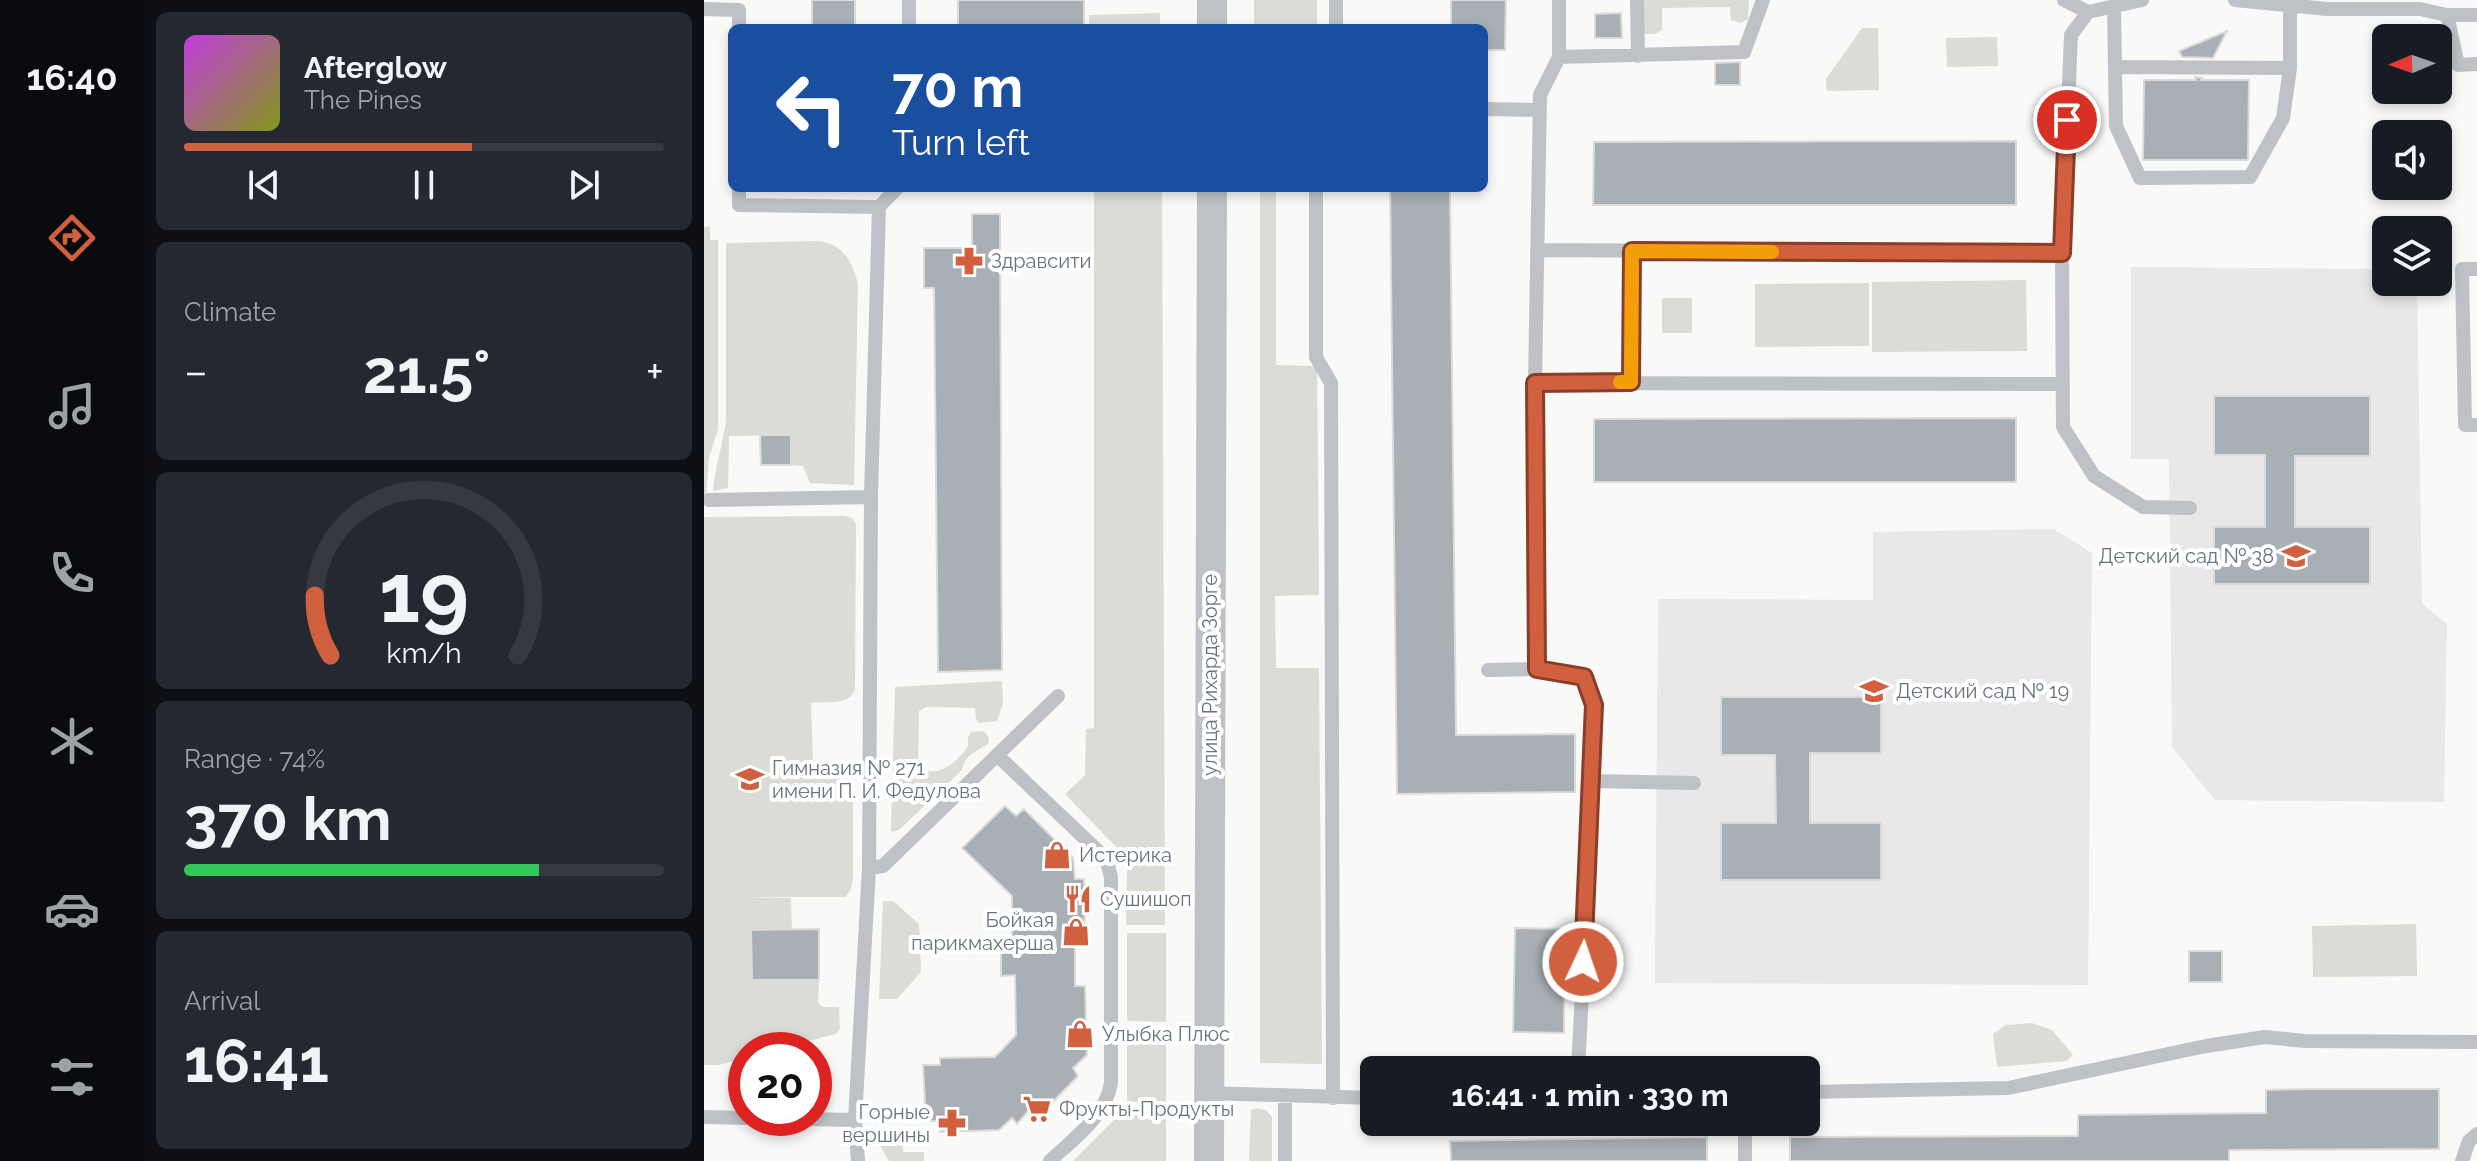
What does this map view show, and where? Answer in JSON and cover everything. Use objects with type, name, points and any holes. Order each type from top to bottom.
[{"type":"street","points":[[1212,0],[1212,24]]},
{"type":"street","name":"улица Рихарда Зорге","points":[[1209,1161],[1212,192]]},
{"type":"lane","points":[[909,0],[909,24]]},
{"type":"lane","points":[[1336,0],[1336,24]]},
{"type":"lane","points":[[1537,669],[1535,383],[1539,110],[1540,95],[1559,57],[1559,0]]},
{"type":"lane","points":[[1637,0],[1638,56]]},
{"type":"lane","points":[[1559,57],[1744,52],[1763,0]]},
{"type":"lane","points":[[2064,0],[2088,12],[2142,0]]},
{"type":"lane","points":[[2235,0],[2327,9],[2420,9],[2447,15],[2477,15]]},
{"type":"lane","points":[[2114,7],[2116,126],[2140,178],[2250,177],[2283,118],[2290,68],[2290,4]]},
{"type":"lane","points":[[704,9],[739,10],[739,24]]},
{"type":"lane","points":[[2088,12],[2071,35],[2062,253],[2063,427],[2094,476],[2143,507],[2190,508]]},
{"type":"lane","points":[[2447,15],[2458,65],[2477,64]]},
{"type":"lane","points":[[2115,67],[2290,68]]},
{"type":"lane","points":[[1488,109],[1539,110]]},
{"type":"lane","points":[[739,192],[739,205],[879,207]]},
{"type":"lane","points":[[858,1161],[855,1120],[869,868],[871,497],[879,207],[893,192]]},
{"type":"lane","points":[[1316,192],[1316,357],[1331,383],[1333,1098]]},
{"type":"lane","points":[[1537,250],[2062,253]]},
{"type":"lane","points":[[1631,382],[1632,251]]},
{"type":"lane","points":[[2477,269],[2462,269],[2462,282],[2465,425],[2477,425]]},
{"type":"lane","points":[[1535,383],[2063,384]]},
{"type":"lane","points":[[709,500],[871,497]]},
{"type":"lane","points":[[1488,670],[1537,669],[1584,677],[1594,705],[1579,1056]]},
{"type":"lane","points":[[869,868],[883,866],[1058,696]]},
{"type":"lane","points":[[998,756],[1097,850],[1107,862],[1111,877],[1109,1098],[1050,1161]]},
{"type":"lane","points":[[1593,781],[1694,783]]},
{"type":"lane","points":[[1820,1092],[2008,1088],[2206,1046],[2265,1037],[2313,1041],[2477,1042]]},
{"type":"lane","points":[[1209,1093],[1360,1098]]},
{"type":"lane","points":[[1285,1095],[1285,1161]]},
{"type":"lane","points":[[704,1117],[728,1118]]},
{"type":"lane","points":[[832,1120],[855,1120]]},
{"type":"lane","points":[[2462,1161],[2469,1141],[2477,1134]]},
{"type":"lane","points":[[1745,1136],[1745,1161]]},
{"type":"shaded area","points":[[1254,0],[1317,0],[1317,24],[1254,24]]},
{"type":"shaded area","points":[[1642,0],[1749,0],[1748,19],[1741,23],[1731,20],[1730,7],[1662,8],[1662,30],[1655,34],[1642,34]]},
{"type":"shaded area","points":[[1160,13],[1160,24],[1089,24],[1089,15]]},
{"type":"shaded area","points":[[1862,28],[1878,28],[1879,90],[1827,91],[1826,79]]},
{"type":"shaded area","points":[[1997,37],[1998,66],[1947,67],[1946,38]]},
{"type":"shaded area","points":[[1094,192],[1162,192],[1165,925],[1126,925],[1125,856],[1065,794],[1085,775],[1086,729],[1094,728]]},
{"type":"shaded area","points":[[1260,192],[1276,192],[1276,365],[1317,366],[1319,595],[1275,596],[1276,668],[1319,668],[1322,1064],[1260,1063]]},
{"type":"shaded area","points":[[710,226],[710,240],[718,240],[718,429],[709,458],[704,498],[704,227]]},
{"type":"shaded area","points":[[819,241],[835,246],[846,255],[858,284],[854,485],[810,483],[803,466],[791,465],[790,435],[729,436],[728,488],[713,491],[726,420],[726,243]]},
{"type":"shaded area","name":"Детский сад № 38","points":[[2131,267],[2372,269],[2372,296],[2417,296],[2422,604],[2447,624],[2444,802],[2215,800],[2172,747],[2169,459],[2131,459]]},
{"type":"shaded area","points":[[2026,280],[2027,351],[1872,352],[1872,282]]},
{"type":"shaded area","points":[[1869,283],[1869,346],[1755,347],[1755,284]]},
{"type":"shaded area","points":[[1662,298],[1692,298],[1692,333],[1662,333]]},
{"type":"shaded area","name":"Гимназия № 271 имени П. И. Федулова","points":[[845,516],[852,518],[856,524],[855,689],[843,700],[811,703],[813,760],[847,762],[853,773],[853,879],[850,891],[845,897],[741,897],[791,898],[792,930],[751,930],[752,980],[819,980],[818,1002],[822,1007],[839,1007],[840,1029],[832,1035],[832,1032],[728,1032],[728,1062],[719,1065],[704,1065],[704,517]]},
{"type":"shaded area","name":"Детский сад № 19","points":[[2054,529],[2092,553],[2088,985],[1655,983],[1658,599],[1873,600],[1873,532]]},
{"type":"shaded area","points":[[1002,681],[1003,704],[997,721],[979,723],[975,708],[926,707],[919,711],[918,770],[941,770],[953,763],[968,746],[971,732],[984,731],[989,738],[988,744],[968,757],[962,770],[899,830],[891,832],[895,687]]},
{"type":"shaded area","points":[[883,901],[893,901],[919,924],[921,972],[897,999],[879,999]]},
{"type":"shaded area","points":[[2416,924],[2417,976],[2313,977],[2312,926]]},
{"type":"shaded area","points":[[1127,933],[1166,933],[1166,1022],[1127,1021]]},
{"type":"shaded area","points":[[2032,1023],[2052,1030],[2073,1055],[2066,1061],[1997,1067],[1993,1034],[2006,1025]]},
{"type":"shaded area","points":[[1127,1031],[1166,1031],[1166,1102],[1127,1102]]},
{"type":"shaded area","points":[[1127,1107],[1166,1107],[1166,1161],[1073,1161]]},
{"type":"shaded area","points":[[1251,1110],[1266,1110],[1272,1117],[1272,1161],[1249,1161]]},
{"type":"shaded area","points":[[882,1137],[902,1137],[903,1152],[924,1152],[924,1161],[889,1161],[879,1144]]},
{"type":"building","points":[[812,0],[855,0],[855,24],[812,24]]},
{"type":"building","points":[[958,0],[1084,0],[1084,24],[958,24]]},
{"type":"building","points":[[1451,0],[1506,0],[1505,50],[1488,50],[1488,24],[1451,24]]},
{"type":"building","points":[[1621,13],[1622,38],[1595,38],[1595,14]]},
{"type":"building","points":[[2227,31],[2213,58],[2182,57],[2179,51]]},
{"type":"building","points":[[1740,62],[1740,85],[1715,85],[1715,63]]},
{"type":"building","points":[[2195,77],[2201,80],[2249,80],[2248,160],[2143,160],[2144,80],[2196,80]]},
{"type":"building","points":[[2016,141],[2016,205],[1593,205],[1594,142]]},
{"type":"building","points":[[1390,192],[1450,192],[1456,735],[1575,734],[1575,792],[1397,794]]},
{"type":"building","points":[[972,214],[1000,214],[1002,670],[938,672],[934,288],[924,288],[924,248],[972,248]]},
{"type":"building","points":[[2214,396],[2370,396],[2370,456],[2295,456],[2295,527],[2370,527],[2370,584],[2214,584],[2214,527],[2265,527],[2265,455],[2214,455]]},
{"type":"building","points":[[2016,418],[2016,482],[1594,482],[1594,419]]},
{"type":"building","points":[[760,435],[791,435],[791,465],[761,465]]},
{"type":"building","points":[[1721,697],[1881,697],[1881,753],[1810,753],[1810,823],[1881,823],[1881,880],[1721,880],[1721,823],[1776,823],[1775,755],[1721,755]]},
{"type":"building","points":[[1005,806],[1016,816],[1024,809],[1073,858],[1075,879],[1084,879],[1085,944],[1075,944],[1075,986],[1085,986],[1087,1055],[1073,1068],[1078,1076],[1036,1119],[1028,1111],[1017,1124],[1012,1118],[999,1130],[940,1132],[940,1121],[926,1121],[923,1065],[940,1065],[940,1058],[995,1057],[1016,1035],[1015,975],[1001,976],[1001,937],[1012,936],[1012,896],[962,848]]},
{"type":"building","points":[[1515,928],[1565,929],[1564,1033],[1513,1032]]},
{"type":"building","points":[[819,929],[819,980],[752,980],[751,930]]},
{"type":"building","points":[[2189,951],[2222,951],[2222,982],[2189,982]]},
{"type":"building","points":[[2439,1089],[2439,1149],[2229,1150],[2229,1161],[1790,1161],[1790,1137],[2078,1136],[2078,1115],[2266,1113],[2266,1090]]},
{"type":"building","points":[[1707,1137],[1707,1161],[1451,1161],[1450,1141]]},
{"type":"slow traffic","points":[[1620,382],[1631,382],[1632,251],[1772,252]]},
{"type":"place","name":"Здравсити","points":[[969,261]]},
{"type":"place","name":"Детский сад № 38","points":[[2296,556]]},
{"type":"place","name":"Детский сад № 19","points":[[1874,691]]},
{"type":"place","name":"Гимназия № 271 имени П. И. Федулова","points":[[750,779]]},
{"type":"place","name":"Истерика","points":[[1057,855]]},
{"type":"place","name":"Сушишоп","points":[[1078,899]]},
{"type":"place","name":"Бойкая парикмахерша","points":[[1076,932]]},
{"type":"place","name":"Улыбка Плюс","points":[[1080,1034]]},
{"type":"place","name":"Фрукты-Продукты","points":[[1037,1109]]},
{"type":"place","name":"Горные вершины","points":[[952,1123]]},
{"type":"route","points":[[1583,962],[1594,705],[1584,677],[1537,669],[1535,383],[1631,382],[1632,251],[2062,253],[2067,120]]}]
